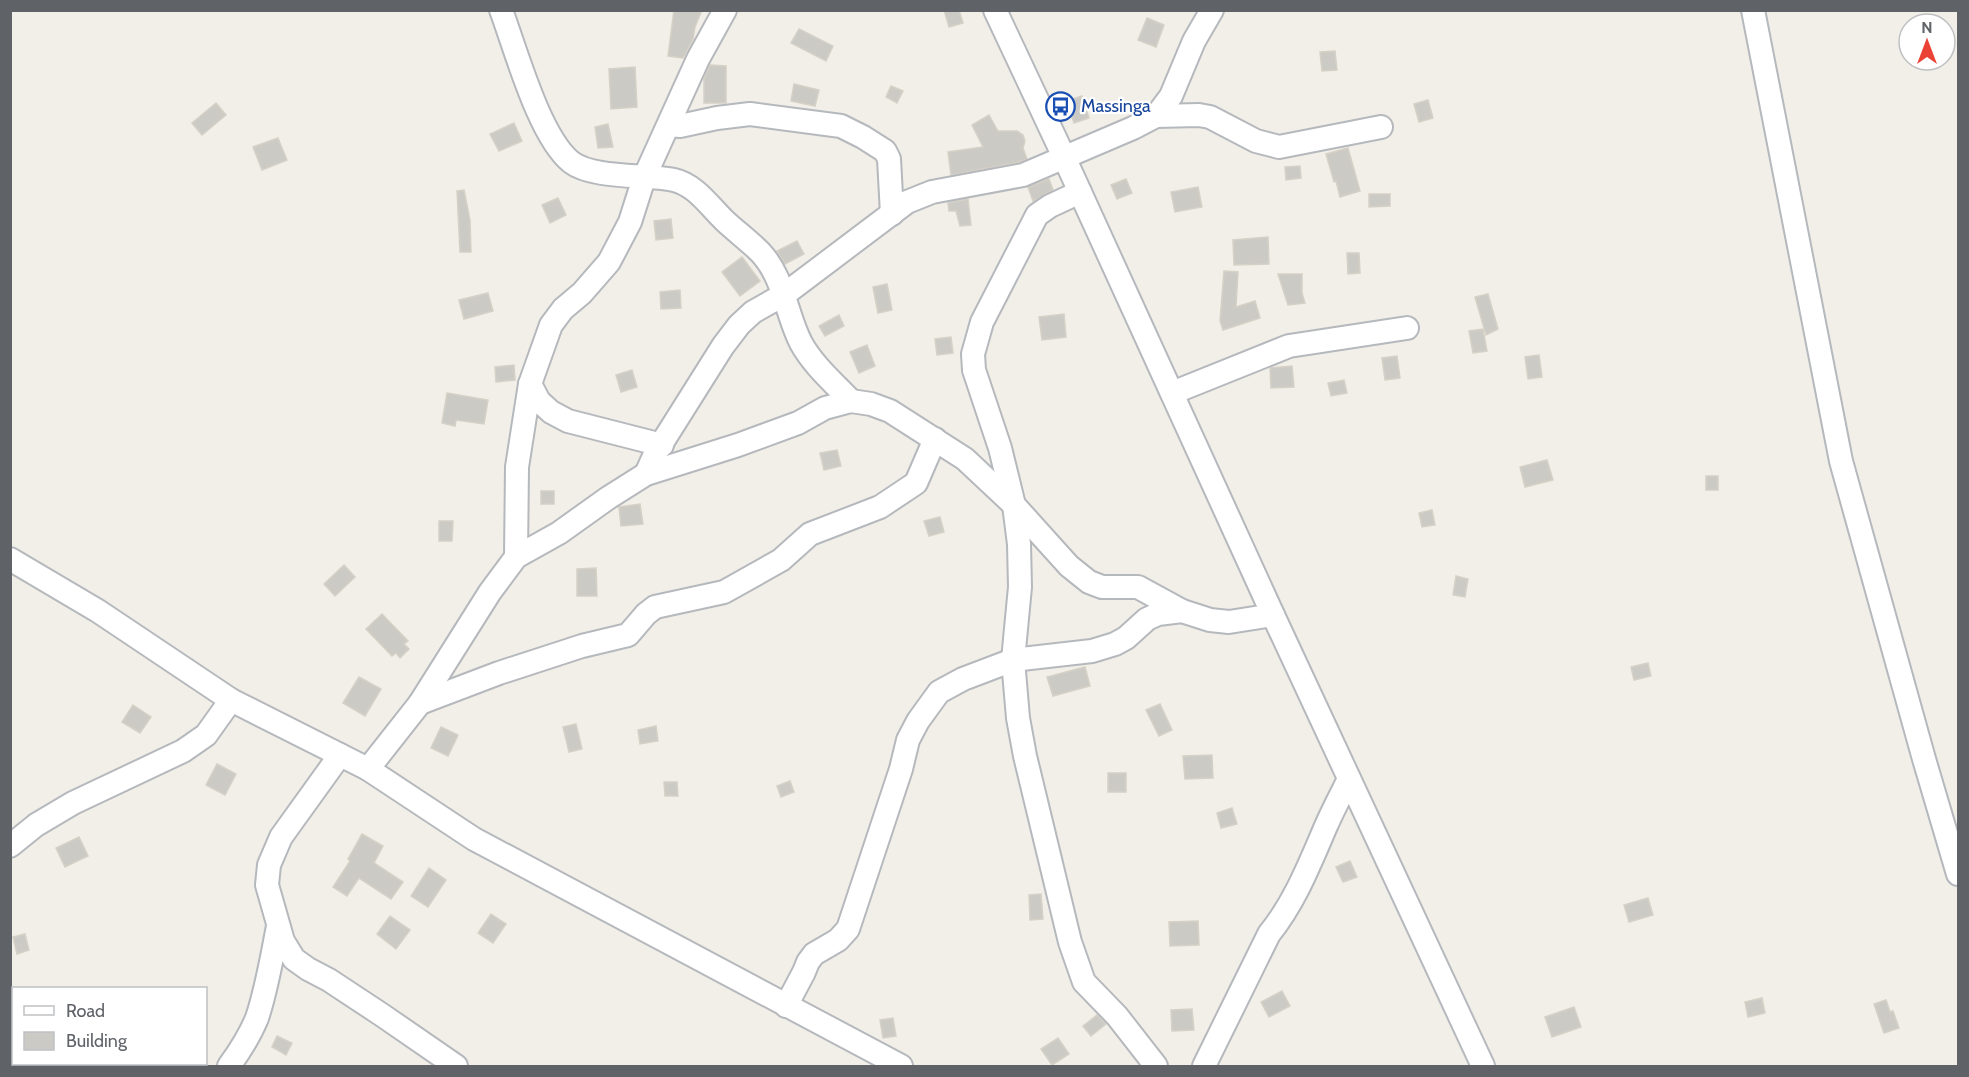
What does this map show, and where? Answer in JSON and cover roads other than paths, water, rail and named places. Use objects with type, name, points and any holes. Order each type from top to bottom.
[{"type":"street","points":[[501,10],[532,99],[561,151],[572,163],[586,170],[673,180],[688,185],[762,254],[785,294],[791,321],[802,344],[816,365],[851,401]]},
{"type":"street","points":[[516,557],[516,467],[530,384],[551,325],[562,309],[582,293],[609,262],[630,222],[644,178],[698,59],[725,10]]},
{"type":"street","points":[[995,10],[1483,1066]]},
{"type":"street","points":[[1156,116],[1171,96],[1194,41],[1212,10]]},
{"type":"street","points":[[1753,10],[1841,461],[1921,748],[1959,874]]},
{"type":"street","points":[[669,125],[680,126],[717,117],[750,114],[841,126],[885,151],[889,159],[892,214]]},
{"type":"street","points":[[646,474],[739,325],[753,312],[785,294],[907,202],[932,192],[1023,175],[1156,116],[1199,115],[1209,117],[1256,141],[1279,147],[1381,127]]},
{"type":"street","points":[[1080,192],[1050,206],[1037,215],[982,322],[973,354],[974,370],[1000,448],[1014,505],[1019,544],[1020,587],[1013,660],[1014,686],[1025,756],[1070,942],[1084,982],[1117,1016],[1156,1066]]},
{"type":"street","points":[[1172,393],[1289,346],[1407,328]]},
{"type":"street","points":[[530,384],[539,401],[550,412],[568,421],[662,445]]},
{"type":"street","points":[[368,769],[420,703],[490,592],[516,557],[559,533],[646,474],[738,446],[798,423],[825,408],[851,401],[871,404],[890,411],[964,459],[1014,505],[1069,566],[1089,582],[1102,587],[1138,587],[1182,611],[1210,620],[1229,622],[1273,615]]},
{"type":"street","points":[[420,703],[582,645],[628,635],[655,607],[724,592],[781,560],[810,534],[880,507],[913,486],[935,439]]},
{"type":"street","points":[[10,559],[98,611],[231,700],[368,769],[474,839],[901,1066]]},
{"type":"street","points":[[786,1006],[813,954],[838,940],[848,929],[901,769],[908,740],[918,721],[939,692],[1013,660],[1092,651],[1115,644],[1126,638],[1147,619],[1158,614],[1182,611]]},
{"type":"street","points":[[10,846],[36,825],[73,803],[183,751],[206,735],[231,700]]},
{"type":"street","points":[[340,755],[281,837],[269,865],[267,885],[283,941],[294,959],[456,1066]]},
{"type":"street","points":[[1204,1066],[1269,934],[1282,918],[1308,868],[1349,780]]},
{"type":"street","points":[[230,1066],[257,1018],[278,927]]},
{"type":"place","name":"Massinga","points":[[1060,106]]}]
